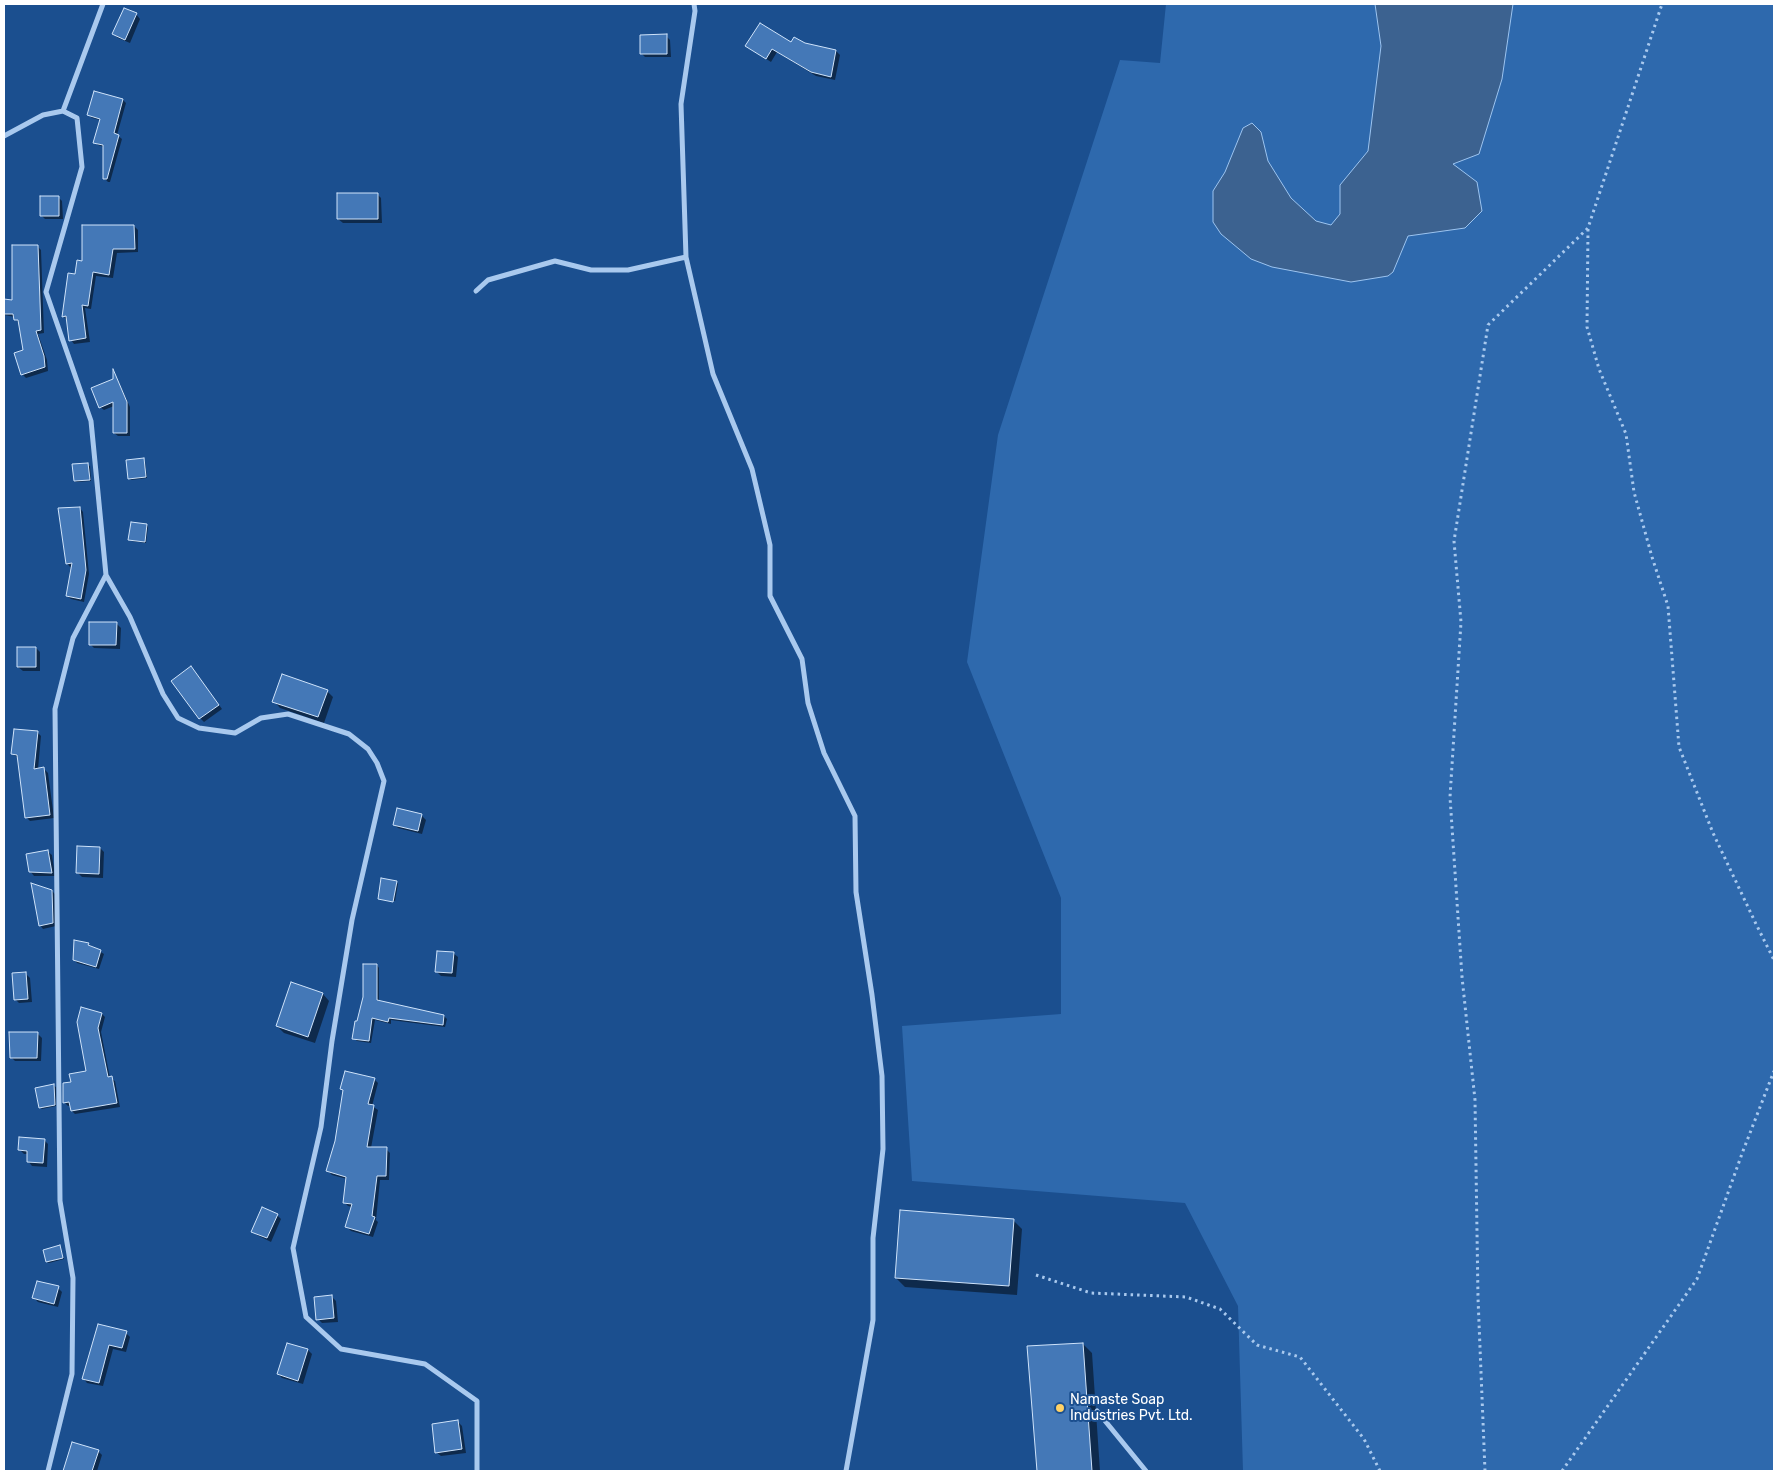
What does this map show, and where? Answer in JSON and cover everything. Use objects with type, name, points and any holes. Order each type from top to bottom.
[{"type":"street","points":[[63,111],[104,4]]},
{"type":"street","points":[[694,4],[696,11],[680,104],[686,257],[713,374],[752,469],[770,545],[770,596],[802,659],[808,703],[824,753],[856,816],[856,892],[882,1076],[883,1149],[873,1238],[873,1320],[846,1471]]},
{"type":"street","points":[[4,136],[44,115],[63,111],[77,118],[82,167],[46,292],[91,421],[106,575],[130,617],[163,694],[178,718],[199,728],[235,733],[261,718],[288,714],[349,734],[368,749],[377,763],[384,781],[352,920],[332,1041],[321,1128],[293,1248],[306,1317],[341,1349],[425,1364],[476,1401],[477,1471]]},
{"type":"street","points":[[476,291],[488,280],[556,261],[591,270],[628,270],[686,257]]},
{"type":"street","points":[[48,1471],[72,1374],[73,1278],[60,1201],[55,709],[73,638],[106,575]]},
{"type":"street","points":[[1097,1411],[1146,1471]]},
{"type":"path","points":[[1662,4],[1588,228],[1587,327],[1599,369],[1626,434],[1634,492],[1668,606],[1679,747],[1713,833],[1774,960]]},
{"type":"path","points":[[1485,1471],[1478,1308],[1475,1100],[1462,977],[1450,797],[1461,622],[1454,541],[1488,325],[1588,228]]},
{"type":"path","points":[[1562,1471],[1697,1279],[1774,1071]]},
{"type":"path","points":[[1036,1275],[1091,1292],[1186,1297],[1220,1309],[1257,1344],[1300,1357],[1364,1439],[1380,1471]]},
{"type":"shaded area","points":[[1166,4],[1774,4],[1774,1471],[1243,1471],[1238,1306],[1185,1203],[912,1181],[902,1026],[1061,1014],[1061,898],[967,662],[998,435],[1120,60],[1160,63]]},
{"type":"shaded area","points":[[1375,4],[1513,4],[1502,79],[1479,154],[1453,164],[1477,182],[1482,211],[1465,228],[1408,236],[1393,272],[1388,276],[1351,282],[1272,267],[1251,259],[1221,234],[1213,222],[1213,191],[1225,172],[1243,128],[1252,123],[1261,132],[1268,161],[1291,198],[1316,221],[1331,225],[1340,214],[1340,185],[1368,151],[1381,46]]},
{"type":"building","points":[[124,8],[137,13],[125,40],[112,34]]},
{"type":"building","points":[[760,23],[791,42],[794,37],[805,43],[836,50],[831,77],[811,72],[772,49],[766,59],[745,46]]},
{"type":"building","points":[[667,34],[667,54],[640,54],[640,35]]},
{"type":"building","points":[[94,91],[123,99],[114,133],[119,135],[107,179],[103,179],[103,145],[93,143],[100,119],[87,115]]},
{"type":"building","points":[[337,193],[378,193],[378,219],[337,219]]},
{"type":"building","points":[[40,196],[59,196],[59,216],[40,216]]},
{"type":"building","points":[[82,225],[134,225],[135,249],[113,249],[109,275],[93,272],[88,306],[82,305],[86,338],[69,341],[66,316],[62,317],[68,273],[75,274],[77,260],[82,261]]},
{"type":"building","points":[[12,245],[38,245],[41,330],[36,331],[44,356],[45,367],[21,375],[14,353],[23,350],[18,320],[14,320],[13,314],[4,314],[4,299],[12,300]]},
{"type":"building","points":[[113,369],[127,402],[127,433],[113,433],[113,402],[99,408],[91,388],[113,379]]},
{"type":"building","points":[[144,458],[146,477],[128,479],[126,460]]},
{"type":"building","points":[[88,463],[90,480],[74,481],[72,464]]},
{"type":"building","points":[[80,507],[86,570],[81,599],[66,596],[72,563],[66,564],[58,508]]},
{"type":"building","points":[[131,522],[147,524],[145,542],[128,540]]},
{"type":"building","points":[[89,622],[117,622],[116,645],[89,645]]},
{"type":"building","points":[[17,647],[36,647],[36,667],[17,667]]},
{"type":"building","points":[[191,666],[219,705],[199,719],[171,681]]},
{"type":"building","points":[[282,674],[328,690],[318,717],[272,702]]},
{"type":"building","points":[[14,729],[38,731],[34,769],[44,767],[50,815],[25,818],[17,755],[11,754]]},
{"type":"building","points":[[397,808],[422,814],[418,831],[393,825]]},
{"type":"building","points":[[77,846],[100,847],[99,874],[76,873]]},
{"type":"building","points":[[48,850],[52,873],[29,872],[26,854]]},
{"type":"building","points":[[381,878],[397,881],[393,902],[378,899]]},
{"type":"building","points":[[31,883],[52,890],[53,923],[39,926]]},
{"type":"building","points":[[74,940],[89,943],[88,945],[101,950],[96,967],[73,960]]},
{"type":"building","points":[[437,951],[454,952],[452,973],[435,972]]},
{"type":"building","points":[[363,964],[377,964],[377,1000],[444,1015],[443,1025],[389,1018],[388,1022],[372,1018],[369,1041],[352,1039],[355,1021],[357,1021],[363,997]]},
{"type":"building","points":[[26,972],[28,999],[14,1000],[12,973]]},
{"type":"building","points":[[291,982],[323,993],[308,1037],[276,1026]]},
{"type":"building","points":[[81,1007],[102,1013],[98,1028],[108,1077],[112,1076],[117,1103],[71,1111],[69,1102],[63,1103],[63,1083],[71,1082],[69,1074],[86,1071],[77,1022]]},
{"type":"building","points":[[9,1032],[38,1032],[37,1058],[10,1058]]},
{"type":"building","points":[[345,1071],[375,1078],[368,1104],[374,1105],[367,1147],[387,1147],[386,1176],[377,1176],[372,1216],[375,1217],[369,1234],[345,1227],[352,1204],[343,1203],[346,1177],[326,1171],[335,1141],[343,1090],[340,1089]]},
{"type":"building","points":[[54,1084],[55,1105],[39,1108],[35,1088]]},
{"type":"building","points":[[19,1137],[45,1139],[43,1163],[27,1162],[27,1151],[18,1150]]},
{"type":"building","points":[[262,1207],[278,1214],[267,1238],[251,1232]]},
{"type":"building","points":[[900,1210],[1014,1219],[1009,1286],[895,1278]]},
{"type":"building","points":[[60,1245],[63,1258],[46,1262],[43,1250]]},
{"type":"building","points":[[37,1281],[59,1286],[54,1304],[32,1298]]},
{"type":"building","points":[[332,1295],[334,1318],[316,1320],[314,1297]]},
{"type":"building","points":[[98,1324],[127,1331],[122,1348],[109,1345],[99,1383],[82,1379]]},
{"type":"building","points":[[287,1343],[308,1349],[298,1381],[277,1374]]},
{"type":"building","name":"Namaste Soap Industries Pvt. Ltd.","points":[[1083,1343],[1092,1471],[1037,1471],[1027,1346]]},
{"type":"building","points":[[458,1420],[462,1449],[435,1453],[432,1424]]},
{"type":"building","points":[[72,1442],[99,1450],[92,1471],[63,1471]]},
{"type":"place","name":"Namaste Soap Industries Pvt. Ltd.","points":[[1060,1408]]}]
